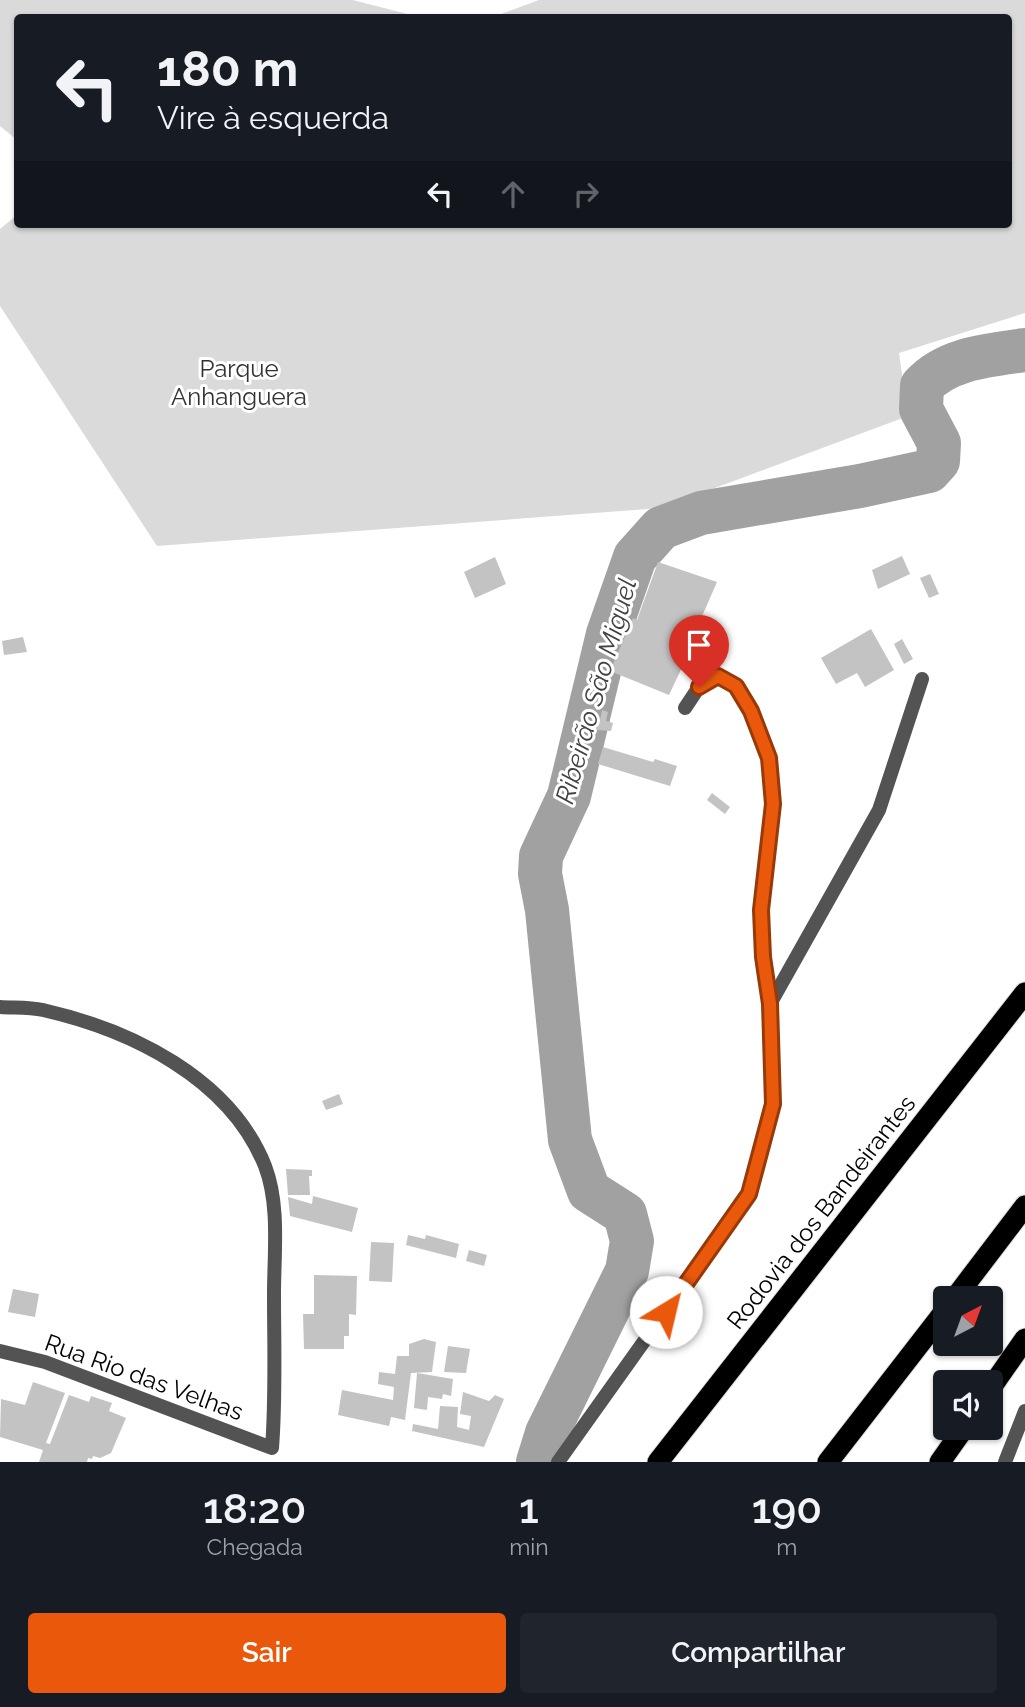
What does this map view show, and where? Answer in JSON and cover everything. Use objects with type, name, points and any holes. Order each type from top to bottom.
[{"type":"highway","name":"Rodovia dos Bandeirantes","points":[[658,1462],[1025,993]]},
{"type":"highway","points":[[964,1286],[1025,1206]]},
{"type":"highway","points":[[828,1462],[933,1326]]},
{"type":"highway","points":[[1003,1370],[1025,1339]]},
{"type":"highway","points":[[940,1462],[956,1440]]},
{"type":"street","points":[[558,1462],[749,1194],[773,1104],[770,1004],[763,957],[761,910],[773,804],[769,758],[751,711],[736,686],[718,676],[699,687],[685,709]]},
{"type":"street","points":[[770,1004],[879,810],[922,679]]},
{"type":"street","name":"Rua Rio das Velhas","points":[[0,1007],[40,1009],[89,1023],[140,1044],[184,1069],[220,1096],[250,1132],[266,1169],[274,1211],[272,1448],[46,1362],[0,1351]]},
{"type":"street","points":[[1005,1462],[1025,1411]]},
{"type":"green space","points":[[0,0],[353,0],[407,14],[14,14],[14,138],[0,126]]},
{"type":"green space","name":"Parque Anhanguera","points":[[539,0],[1025,0],[1025,313],[899,353],[908,416],[661,508],[157,546],[0,306],[0,229],[14,217],[14,228],[1012,228],[1012,14],[501,14]]},
{"type":"building","points":[[902,556],[910,574],[878,589],[872,570]]},
{"type":"building","points":[[495,557],[506,584],[475,598],[464,572]]},
{"type":"building","points":[[658,562],[717,582],[693,637],[696,638],[669,695],[610,671],[633,618],[637,620]]},
{"type":"building","points":[[930,574],[939,594],[929,598],[920,578]]},
{"type":"building","points":[[871,629],[894,670],[865,687],[857,673],[836,684],[821,658]]},
{"type":"building","points":[[23,637],[27,652],[4,655],[2,641]]},
{"type":"building","points":[[902,639],[913,659],[904,664],[894,644]]},
{"type":"building","points":[[602,710],[608,712],[606,721],[613,723],[611,731],[597,730],[596,719],[600,720]]},
{"type":"building","points":[[603,747],[677,766],[670,786],[598,764]]},
{"type":"building","points":[[712,793],[730,807],[725,814],[707,800]]},
{"type":"building","points":[[339,1094],[343,1104],[326,1110],[322,1101]]},
{"type":"building","points":[[286,1169],[312,1170],[312,1176],[309,1176],[310,1195],[288,1195]]},
{"type":"building","points":[[313,1196],[358,1208],[352,1232],[290,1216],[288,1197],[312,1204]]},
{"type":"building","points":[[408,1235],[425,1239],[426,1235],[459,1244],[456,1258],[406,1245]]},
{"type":"building","points":[[371,1242],[394,1243],[392,1282],[369,1281]]},
{"type":"building","points":[[469,1250],[487,1255],[484,1266],[466,1261]]},
{"type":"building","points":[[314,1275],[357,1276],[356,1315],[349,1314],[349,1336],[344,1336],[344,1349],[304,1349],[303,1314],[314,1314]]},
{"type":"building","points":[[13,1289],[39,1294],[35,1317],[8,1312]]},
{"type":"building","points":[[424,1339],[436,1342],[432,1372],[411,1373],[405,1420],[391,1417],[389,1426],[338,1415],[342,1390],[393,1400],[394,1387],[378,1384],[379,1372],[395,1374],[397,1356],[409,1356],[409,1344]]},
{"type":"building","points":[[448,1346],[470,1349],[466,1373],[444,1372]]},
{"type":"building","points":[[417,1373],[453,1379],[451,1396],[443,1394],[442,1399],[428,1397],[427,1410],[414,1408]]},
{"type":"building","points":[[33,1382],[65,1393],[46,1443],[50,1444],[69,1395],[89,1402],[91,1396],[112,1403],[109,1411],[126,1418],[111,1453],[100,1458],[93,1456],[92,1459],[88,1458],[87,1462],[39,1462],[43,1450],[0,1437],[1,1399],[25,1405]]},
{"type":"building","points":[[463,1392],[489,1401],[495,1395],[504,1399],[484,1447],[412,1431],[413,1424],[438,1429],[440,1406],[458,1407],[457,1427],[469,1430],[471,1416],[460,1414]]},
{"type":"waterway","name":"Ribeirão São Miguel","points":[[538,1462],[547,1433],[627,1271],[632,1241],[625,1214],[589,1191],[570,1140],[547,910],[540,874],[541,856],[569,796],[608,634],[635,557],[661,528],[701,513],[860,486],[929,471],[938,461],[939,443],[921,409],[922,386],[944,369],[970,359],[1025,350]]},
{"type":"route","points":[[666,1312],[749,1194],[773,1104],[770,1004],[763,957],[761,910],[773,804],[769,758],[751,711],[736,686],[718,676],[699,687]]}]
